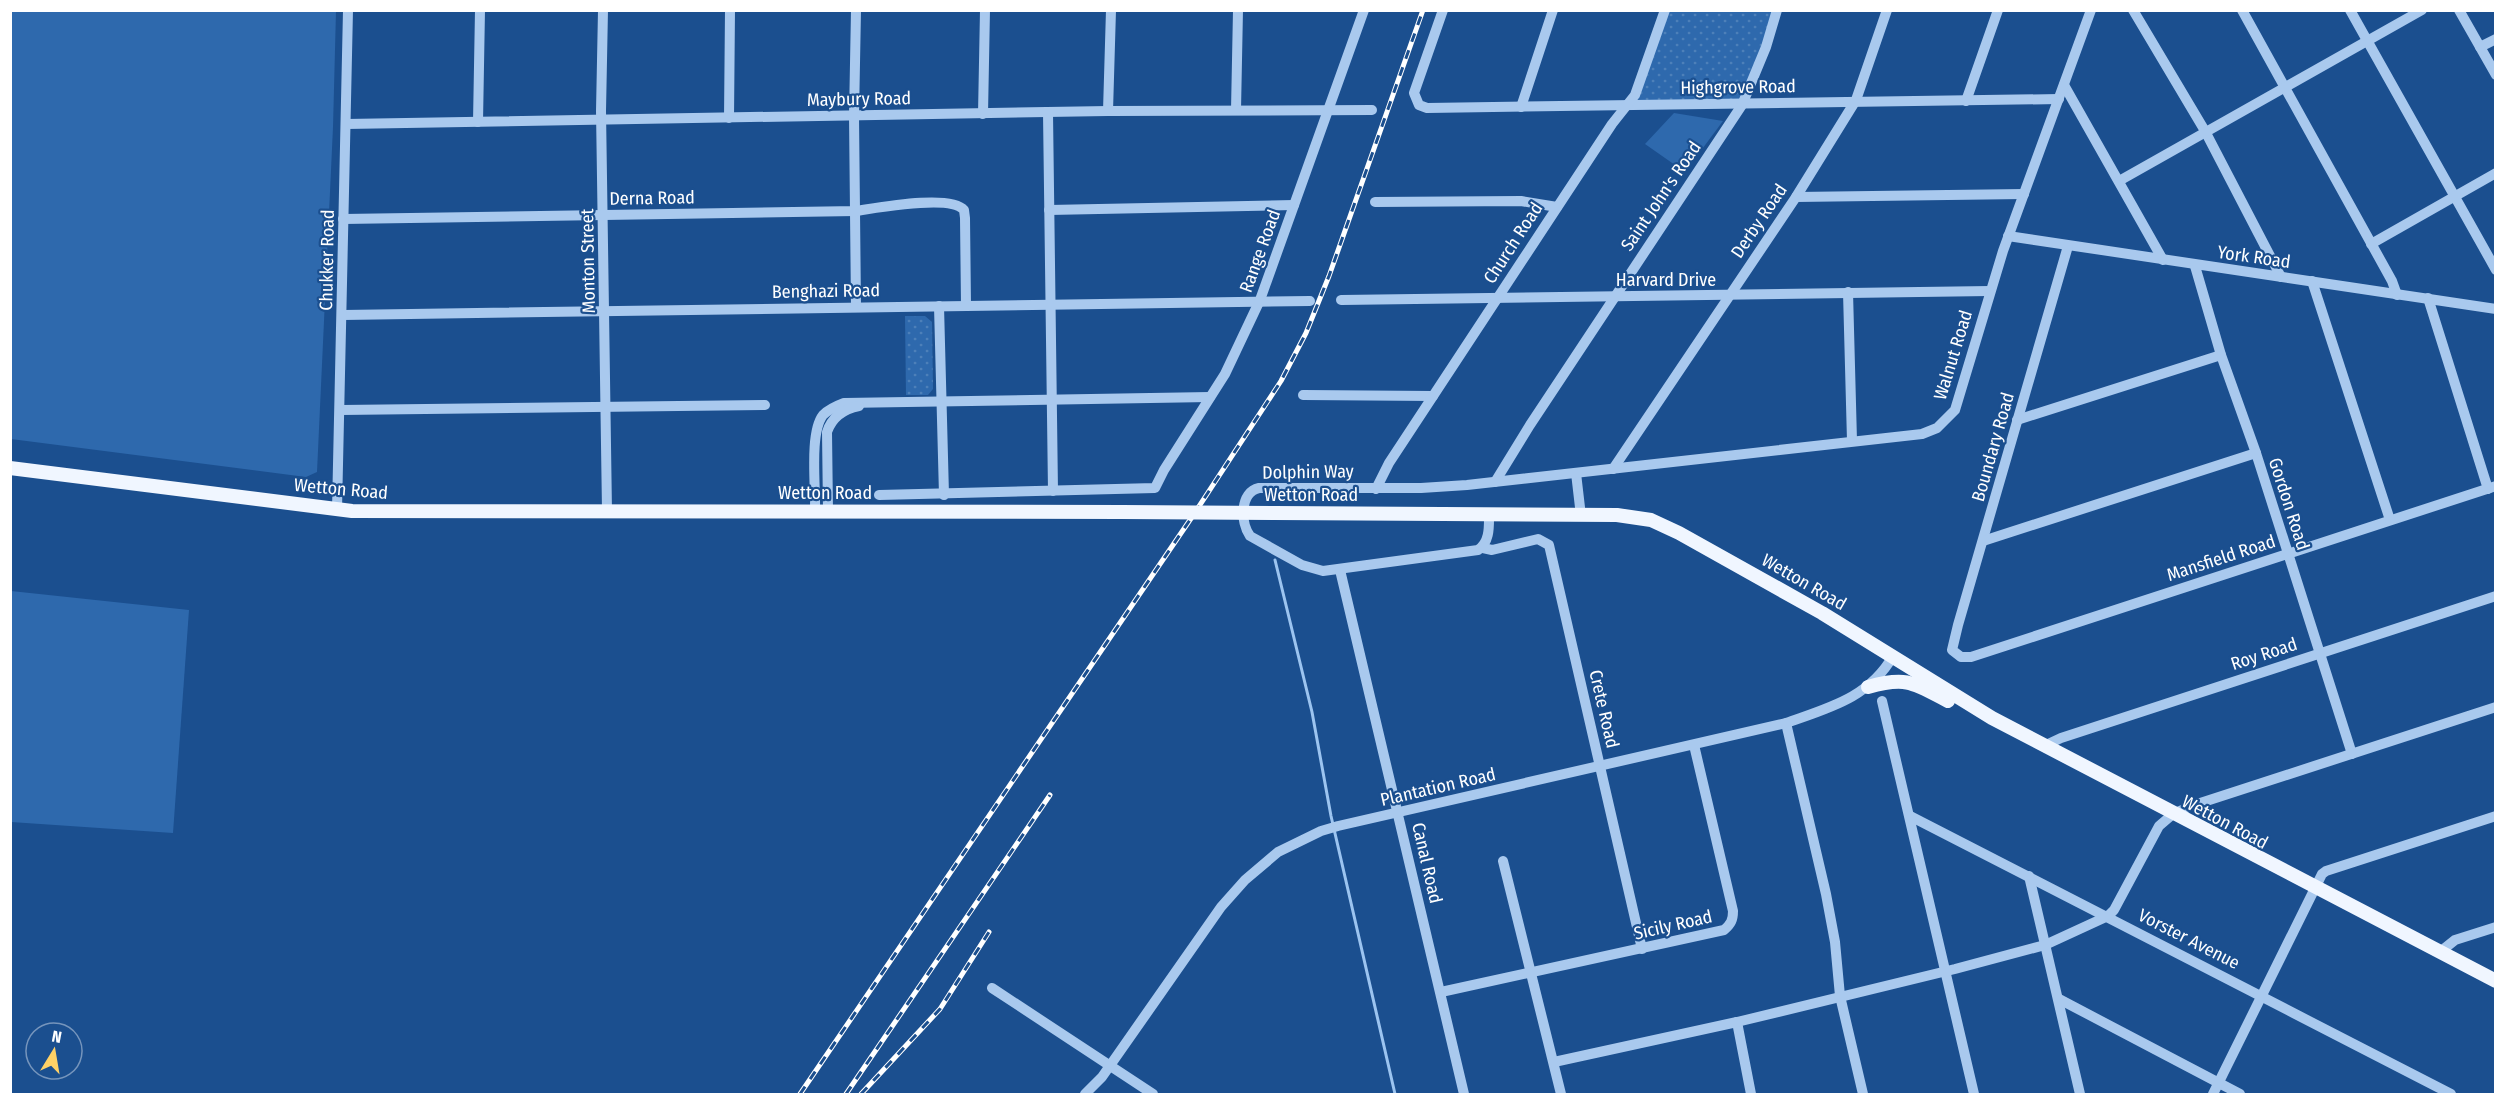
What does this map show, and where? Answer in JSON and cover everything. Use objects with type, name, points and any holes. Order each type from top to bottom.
[{"type":"main road","name":"Wetton Road","points":[[10,468],[216,492],[337,510],[409,513],[822,511],[1631,516],[1665,526],[1769,582],[1893,656],[1970,706],[2043,746],[2496,981]]},
{"type":"main road","points":[[1868,687],[1889,682],[1908,681],[1957,705],[1970,706]]},
{"type":"street","name":"Chukker Road","points":[[337,510],[348,10]]},
{"type":"street","points":[[478,122],[480,10]]},
{"type":"street","name":"Monton Street","points":[[603,10],[602,120],[607,511]]},
{"type":"street","points":[[729,118],[730,10]]},
{"type":"street","points":[[856,10],[856,307]]},
{"type":"street","points":[[983,114],[985,10]]},
{"type":"street","points":[[1108,111],[1111,10]]},
{"type":"street","points":[[1236,110],[1238,10]]},
{"type":"street","name":"Range Road","points":[[1053,491],[1155,488],[1239,348],[1260,300],[1364,10]]},
{"type":"street","name":"Highgrove Road","points":[[1443,10],[1415,90],[1419,105],[1427,108],[1742,105],[1856,100],[2059,99]]},
{"type":"street","points":[[1521,107],[1553,10]]},
{"type":"street","name":"Church Road","points":[[1376,489],[1389,463],[1557,207],[1612,124],[1635,96],[1665,10]]},
{"type":"street","name":"Saint John's Road","points":[[1495,482],[1742,105],[1766,47],[1777,10]]},
{"type":"street","name":"Derby Road","points":[[1613,469],[1727,296],[1796,197],[1856,100],[1887,10]]},
{"type":"street","points":[[1966,101],[1998,10]]},
{"type":"street","name":"Walnut Road","points":[[1576,473],[1922,434],[1937,428],[1947,420],[1955,410],[1962,392],[2008,236],[2091,10]]},
{"type":"street","points":[[2133,10],[2205,131],[2281,277]]},
{"type":"street","points":[[2242,10],[2392,280],[2397,295]]},
{"type":"street","points":[[2350,10],[2496,270]]},
{"type":"street","points":[[2119,181],[2421,10]]},
{"type":"street","points":[[2459,10],[2496,75]]},
{"type":"street","points":[[2480,47],[2496,39]]},
{"type":"street","points":[[2064,85],[2163,260]]},
{"type":"street","name":"Maybury Road","points":[[346,124],[1108,111],[1372,110]]},
{"type":"street","points":[[879,495],[1053,491],[1048,113]]},
{"type":"street","points":[[2371,244],[2496,173]]},
{"type":"street","points":[[1796,197],[2024,194]]},
{"type":"street","points":[[1375,202],[1521,201],[1557,207]]},
{"type":"street","name":"Derna Road","points":[[343,219],[856,211],[903,204],[951,203],[960,206],[965,218],[966,305]]},
{"type":"street","points":[[1049,210],[1294,205]]},
{"type":"street","name":"York Road","points":[[2008,236],[2195,266],[2496,309]]},
{"type":"street","name":"Boundary Road","points":[[1958,655],[1952,650],[1953,642],[2068,246]]},
{"type":"street","name":"Gordon Road","points":[[2195,266],[2221,355],[2256,453],[2352,754]]},
{"type":"street","points":[[2312,281],[2390,520]]},
{"type":"street","name":"Harvard Drive","points":[[1341,300],[1990,291]]},
{"type":"street","points":[[1848,292],[1852,441]]},
{"type":"street","points":[[2428,298],[2492,487]]},
{"type":"street","name":"Benghazi Road","points":[[343,315],[1310,301]]},
{"type":"street","points":[[939,306],[944,495]]},
{"type":"street","points":[[2018,420],[2221,355]]},
{"type":"street","points":[[1303,394],[1433,396]]},
{"type":"street","points":[[822,511],[816,447],[819,423],[831,408],[844,403],[1210,397]]},
{"type":"street","points":[[340,411],[765,405]]},
{"type":"street","points":[[1983,541],[2256,453]]},
{"type":"street","points":[[1576,473],[1581,516]]},
{"type":"street","name":"Dolphin Way","points":[[1483,548],[1466,553],[1340,570],[1311,569],[1250,536],[1245,528],[1244,502],[1251,491],[1259,488],[1421,488],[1576,473]]},
{"type":"street","name":"Mansfield Road","points":[[1958,655],[1965,658],[1971,657],[2492,487]]},
{"type":"street","points":[[1483,548],[1488,536],[1489,514]]},
{"type":"street","name":"Crete Road","points":[[1483,548],[1492,550],[1538,539],[1549,545],[1642,949]]},
{"type":"street","name":"Canal Road","points":[[1340,570],[1464,1095]]},
{"type":"street","name":"Roy Road","points":[[2043,746],[2061,738],[2496,596]]},
{"type":"street","name":"Plantation Road","points":[[1085,1095],[1109,1065],[1221,906],[1257,868],[1278,852],[1321,831],[1786,723],[1822,711],[1868,687],[1882,674],[1893,656]]},
{"type":"street","points":[[1882,701],[1974,1095]]},
{"type":"street","points":[[1554,1062],[1737,1022],[2044,945],[2108,916],[2120,903],[2159,826],[2173,814],[2191,806],[2496,707]]},
{"type":"street","points":[[1786,723],[1826,894],[1835,942],[1840,996],[1863,1095]]},
{"type":"street","name":"Sicily Road","points":[[1441,992],[1724,930],[1732,922],[1733,911],[1694,745]]},
{"type":"street","name":"Vorster Avenue","points":[[1910,816],[2108,916],[2451,1095]]},
{"type":"street","points":[[2213,1095],[2319,879],[2326,871],[2496,816]]},
{"type":"street","points":[[1503,861],[1561,1095]]},
{"type":"street","points":[[2029,876],[2080,1095]]},
{"type":"street","points":[[2440,952],[2455,940],[2496,927]]},
{"type":"street","points":[[992,988],[1153,1095]]},
{"type":"street","points":[[2059,999],[2240,1095]]},
{"type":"street","points":[[1737,1022],[1750,1095]]},
{"type":"shaded area","points":[[11,10],[336,11],[317,472],[306,477],[11,439]]},
{"type":"shaded area","points":[[1666,11],[1779,11],[1745,105],[1629,105]]},
{"type":"shaded area","points":[[1674,113],[1723,121],[1685,172],[1645,144]]},
{"type":"shaded area","points":[[905,316],[925,316],[932,322],[933,389],[928,395],[906,395]]},
{"type":"shaded area","points":[[11,591],[189,610],[173,833],[11,822]]},
{"type":"waterway","points":[[1275,560],[1312,712],[1331,816],[1395,1094]]},
{"type":"railway","points":[[800,1094],[1194,514],[1281,381],[1306,333],[1329,276],[1423,10]]},
{"type":"railway","points":[[846,1094],[1050,795]]},
{"type":"railway","points":[[861,1094],[940,1009],[989,932]]}]
